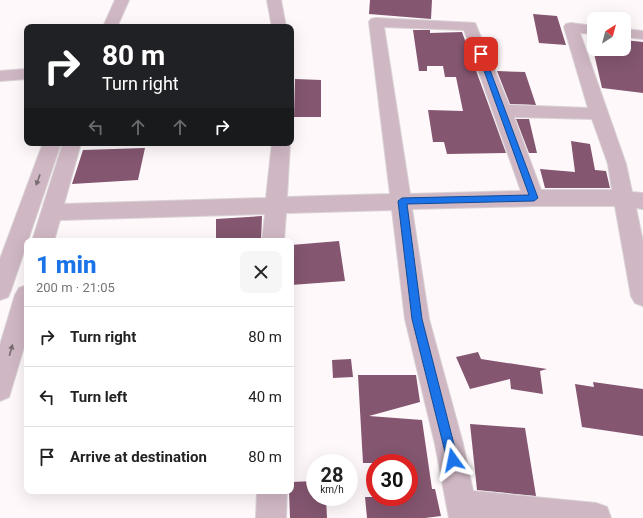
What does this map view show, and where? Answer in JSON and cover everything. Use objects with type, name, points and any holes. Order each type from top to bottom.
[{"type":"street","points":[[111,24],[122,0]]},
{"type":"street","points":[[274,0],[278,24]]},
{"type":"street","points":[[534,198],[503,111],[470,26],[376,22],[389,125],[402,201],[417,319],[449,444],[463,512],[596,518]]},
{"type":"street","points":[[587,29],[571,27],[617,164],[633,199],[643,296]]},
{"type":"street","points":[[631,34],[643,35]]},
{"type":"street","points":[[0,76],[24,74]]},
{"type":"street","points":[[503,111],[553,111],[599,114]]},
{"type":"street","points":[[0,290],[21,247],[51,146]]},
{"type":"street","points":[[44,238],[71,146]]},
{"type":"street","points":[[274,238],[281,146]]},
{"type":"street","points":[[52,212],[534,198],[633,199]]},
{"type":"street","points":[[0,388],[24,305]]},
{"type":"street","points":[[272,494],[272,518]]},
{"type":"building","points":[[370,0],[432,0],[431,19],[369,14]]},
{"type":"building","points":[[533,14],[557,16],[566,45],[539,43]]},
{"type":"building","points":[[413,30],[430,30],[430,33],[462,32],[506,153],[447,154],[444,142],[433,142],[428,110],[463,111],[456,77],[445,77],[443,66],[427,66],[427,71],[419,71]]},
{"type":"building","points":[[631,41],[643,42],[643,93],[602,88],[595,56],[631,56]]},
{"type":"building","points":[[497,71],[525,72],[536,105],[510,104]]},
{"type":"building","points":[[295,79],[321,80],[321,117],[294,117]]},
{"type":"building","points":[[516,119],[529,119],[537,153],[529,153]]},
{"type":"building","points":[[571,141],[590,144],[595,170],[606,171],[610,188],[545,188],[540,169],[575,172]]},
{"type":"building","points":[[145,148],[138,180],[72,184],[83,150]]},
{"type":"building","points":[[262,216],[261,238],[216,238],[216,219]]},
{"type":"building","points":[[339,241],[345,281],[294,285],[294,245]]},
{"type":"building","points":[[478,352],[481,359],[547,369],[540,371],[543,394],[511,389],[510,379],[470,389],[456,357]]},
{"type":"building","points":[[351,359],[353,377],[333,378],[332,360]]},
{"type":"building","points":[[358,375],[416,375],[420,402],[369,416],[422,420],[432,489],[435,489],[441,516],[425,518],[367,518],[365,497],[366,506],[418,506],[418,454],[366,454],[366,463],[363,463]]},
{"type":"building","points":[[593,382],[643,389],[643,436],[582,427],[575,384],[594,387]]},
{"type":"building","points":[[470,424],[525,428],[536,496],[477,490]]},
{"type":"building","points":[[306,481],[306,506],[326,506],[327,518],[290,518],[289,494],[294,494],[294,482]]},
{"type":"route","points":[[453,460],[417,319],[402,201],[534,198],[481,54]]}]
